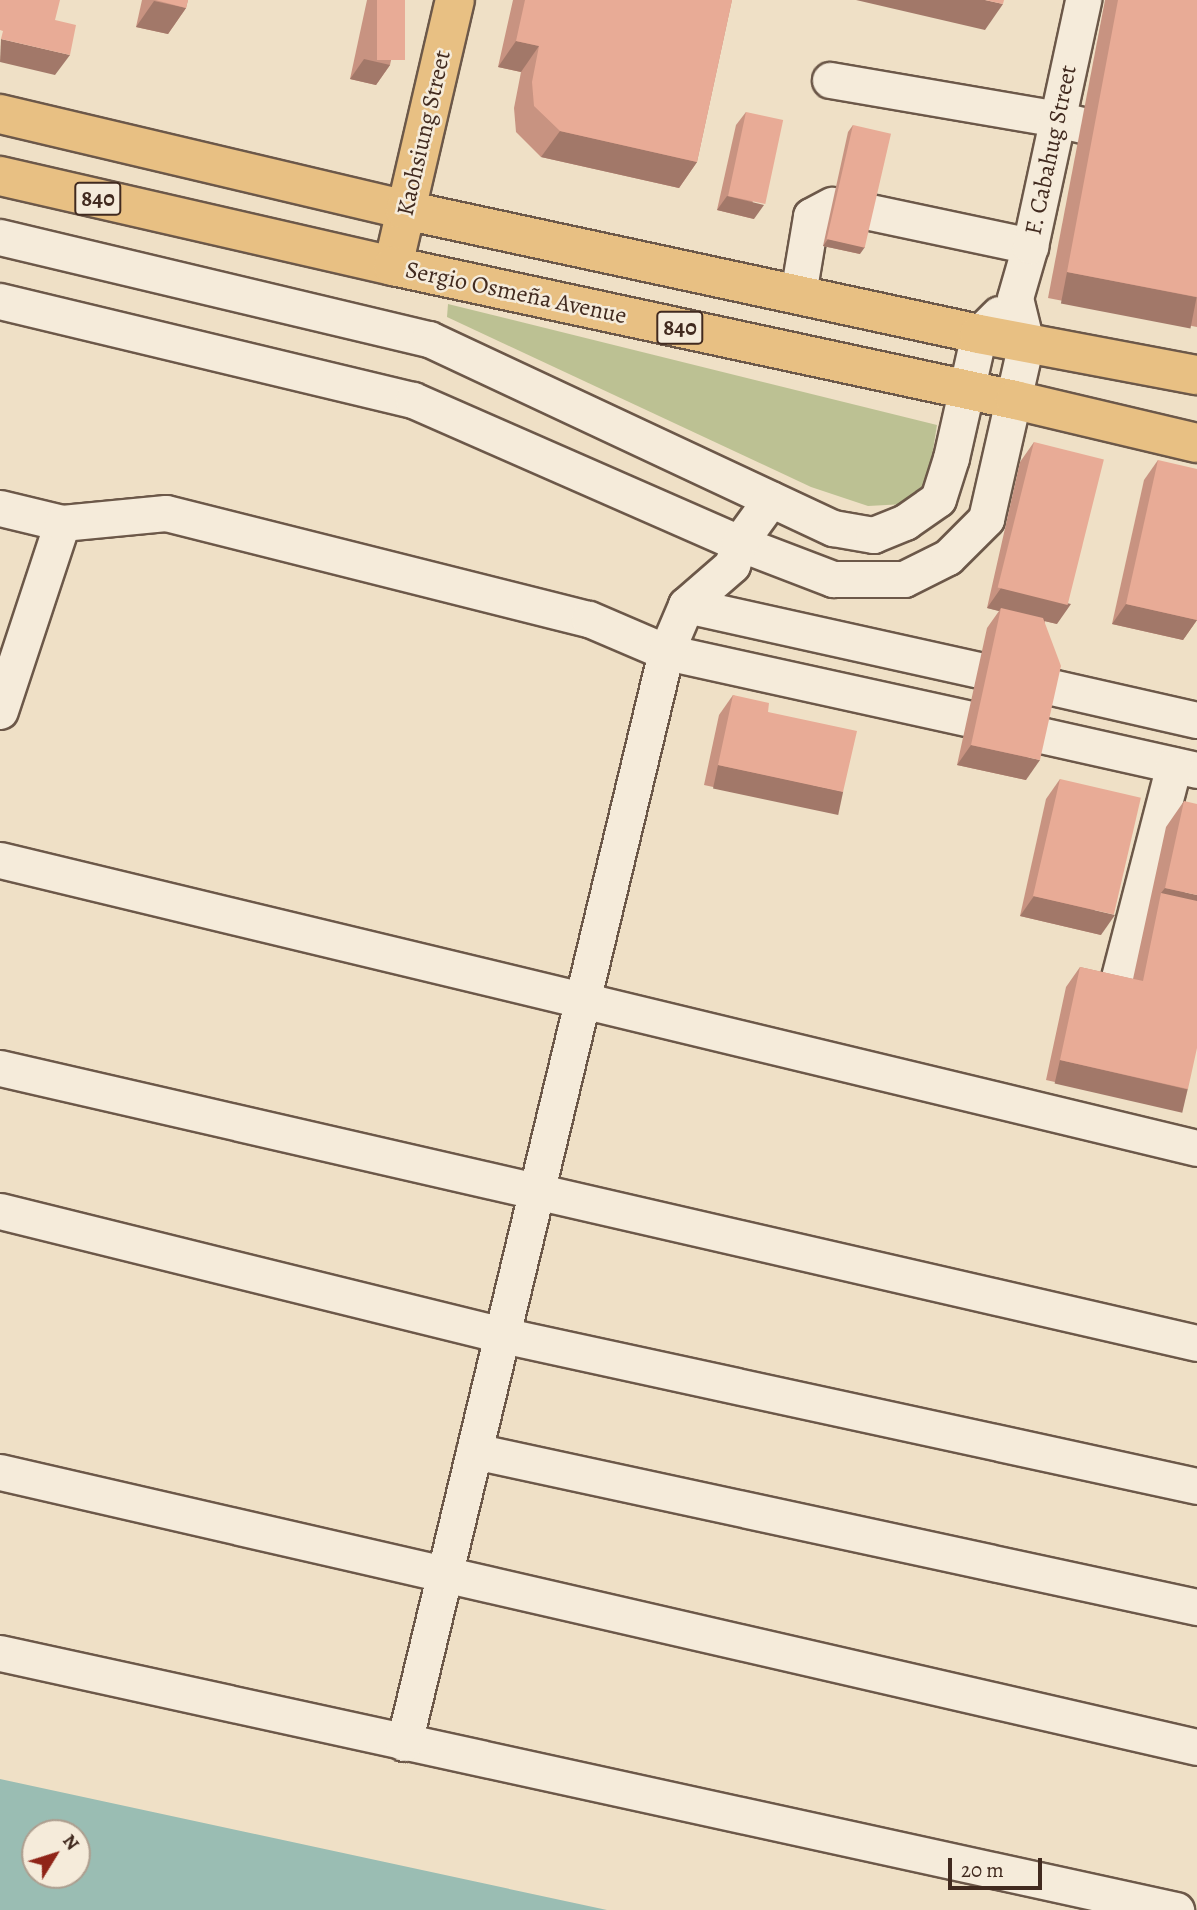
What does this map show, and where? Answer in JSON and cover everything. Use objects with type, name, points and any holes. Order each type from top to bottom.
[{"type":"main road","name":"Kaohsiung Street","points":[[393,267],[455,0]]},
{"type":"main road","name":"840","points":[[0,114],[405,210],[979,334],[1197,375]]},
{"type":"main road","name":"Sergio Osmeña Avenue","points":[[0,176],[393,267],[1015,400],[1197,443]]},
{"type":"street","name":"F. Cabahug Street","points":[[0,302],[413,400],[739,543],[833,579],[904,579],[948,557],[986,519],[1026,343],[1015,299],[1030,246],[1083,0]]},
{"type":"street","points":[[830,80],[1057,119],[1197,152]]},
{"type":"street","points":[[798,294],[811,216],[832,205]]},
{"type":"street","points":[[870,212],[1030,246]]},
{"type":"street","points":[[0,237],[429,339],[833,528],[873,535],[905,522],[938,499],[979,334],[1015,299]]},
{"type":"street","points":[[404,1743],[666,652],[686,606],[732,565],[739,543],[771,499]]},
{"type":"street","points":[[0,508],[62,523],[166,513],[589,619],[666,652],[967,718]]},
{"type":"street","points":[[0,711],[62,523]]},
{"type":"street","points":[[686,606],[978,670]]},
{"type":"street","points":[[1047,686],[1195,715]]},
{"type":"street","points":[[1036,734],[1186,768],[1117,985]]},
{"type":"street","points":[[0,860],[1197,1148]]},
{"type":"street","points":[[0,1068],[1197,1343]]},
{"type":"street","points":[[0,1212],[502,1335],[1197,1486]]},
{"type":"street","points":[[474,1451],[1197,1607]]},
{"type":"street","points":[[0,1472],[1197,1747]]},
{"type":"street","points":[[0,1653],[1176,1910]]},
{"type":"green space","points":[[448,304],[937,425],[928,481],[905,504],[868,506],[811,487],[447,317]]},
{"type":"water","points":[[0,1779],[607,1910],[0,1910]]},
{"type":"building","points":[[0,0],[60,0],[55,20],[76,25],[70,55],[1,39],[3,31],[0,30]]},
{"type":"building","points":[[155,0],[188,0],[186,8]]},
{"type":"building","points":[[377,0],[405,0],[405,60],[377,60]]},
{"type":"building","points":[[525,0],[732,0],[697,162],[560,131],[534,106],[532,82],[539,46],[516,41]]},
{"type":"building","points":[[985,0],[1004,0],[1003,4]]},
{"type":"building","points":[[1118,0],[1197,0],[1197,297],[1067,272]]},
{"type":"building","points":[[746,112],[783,120],[765,204],[728,196]]},
{"type":"building","points":[[853,125],[891,134],[865,248],[827,239]]},
{"type":"building","points":[[1034,442],[1104,459],[1068,605],[998,588]]},
{"type":"building","points":[[1158,460],[1197,469],[1197,620],[1126,604]]},
{"type":"building","points":[[1001,608],[1043,618],[1061,666],[1040,760],[971,745]]},
{"type":"building","points":[[733,695],[769,703],[768,712],[857,731],[843,792],[718,765]]},
{"type":"building","points":[[1060,779],[1141,798],[1114,915],[1033,896]]},
{"type":"building","points":[[1184,801],[1197,804],[1197,895],[1165,888]]},
{"type":"building","points":[[1161,893],[1197,901],[1197,1048],[1188,1089],[1060,1060],[1080,967],[1143,981]]}]
